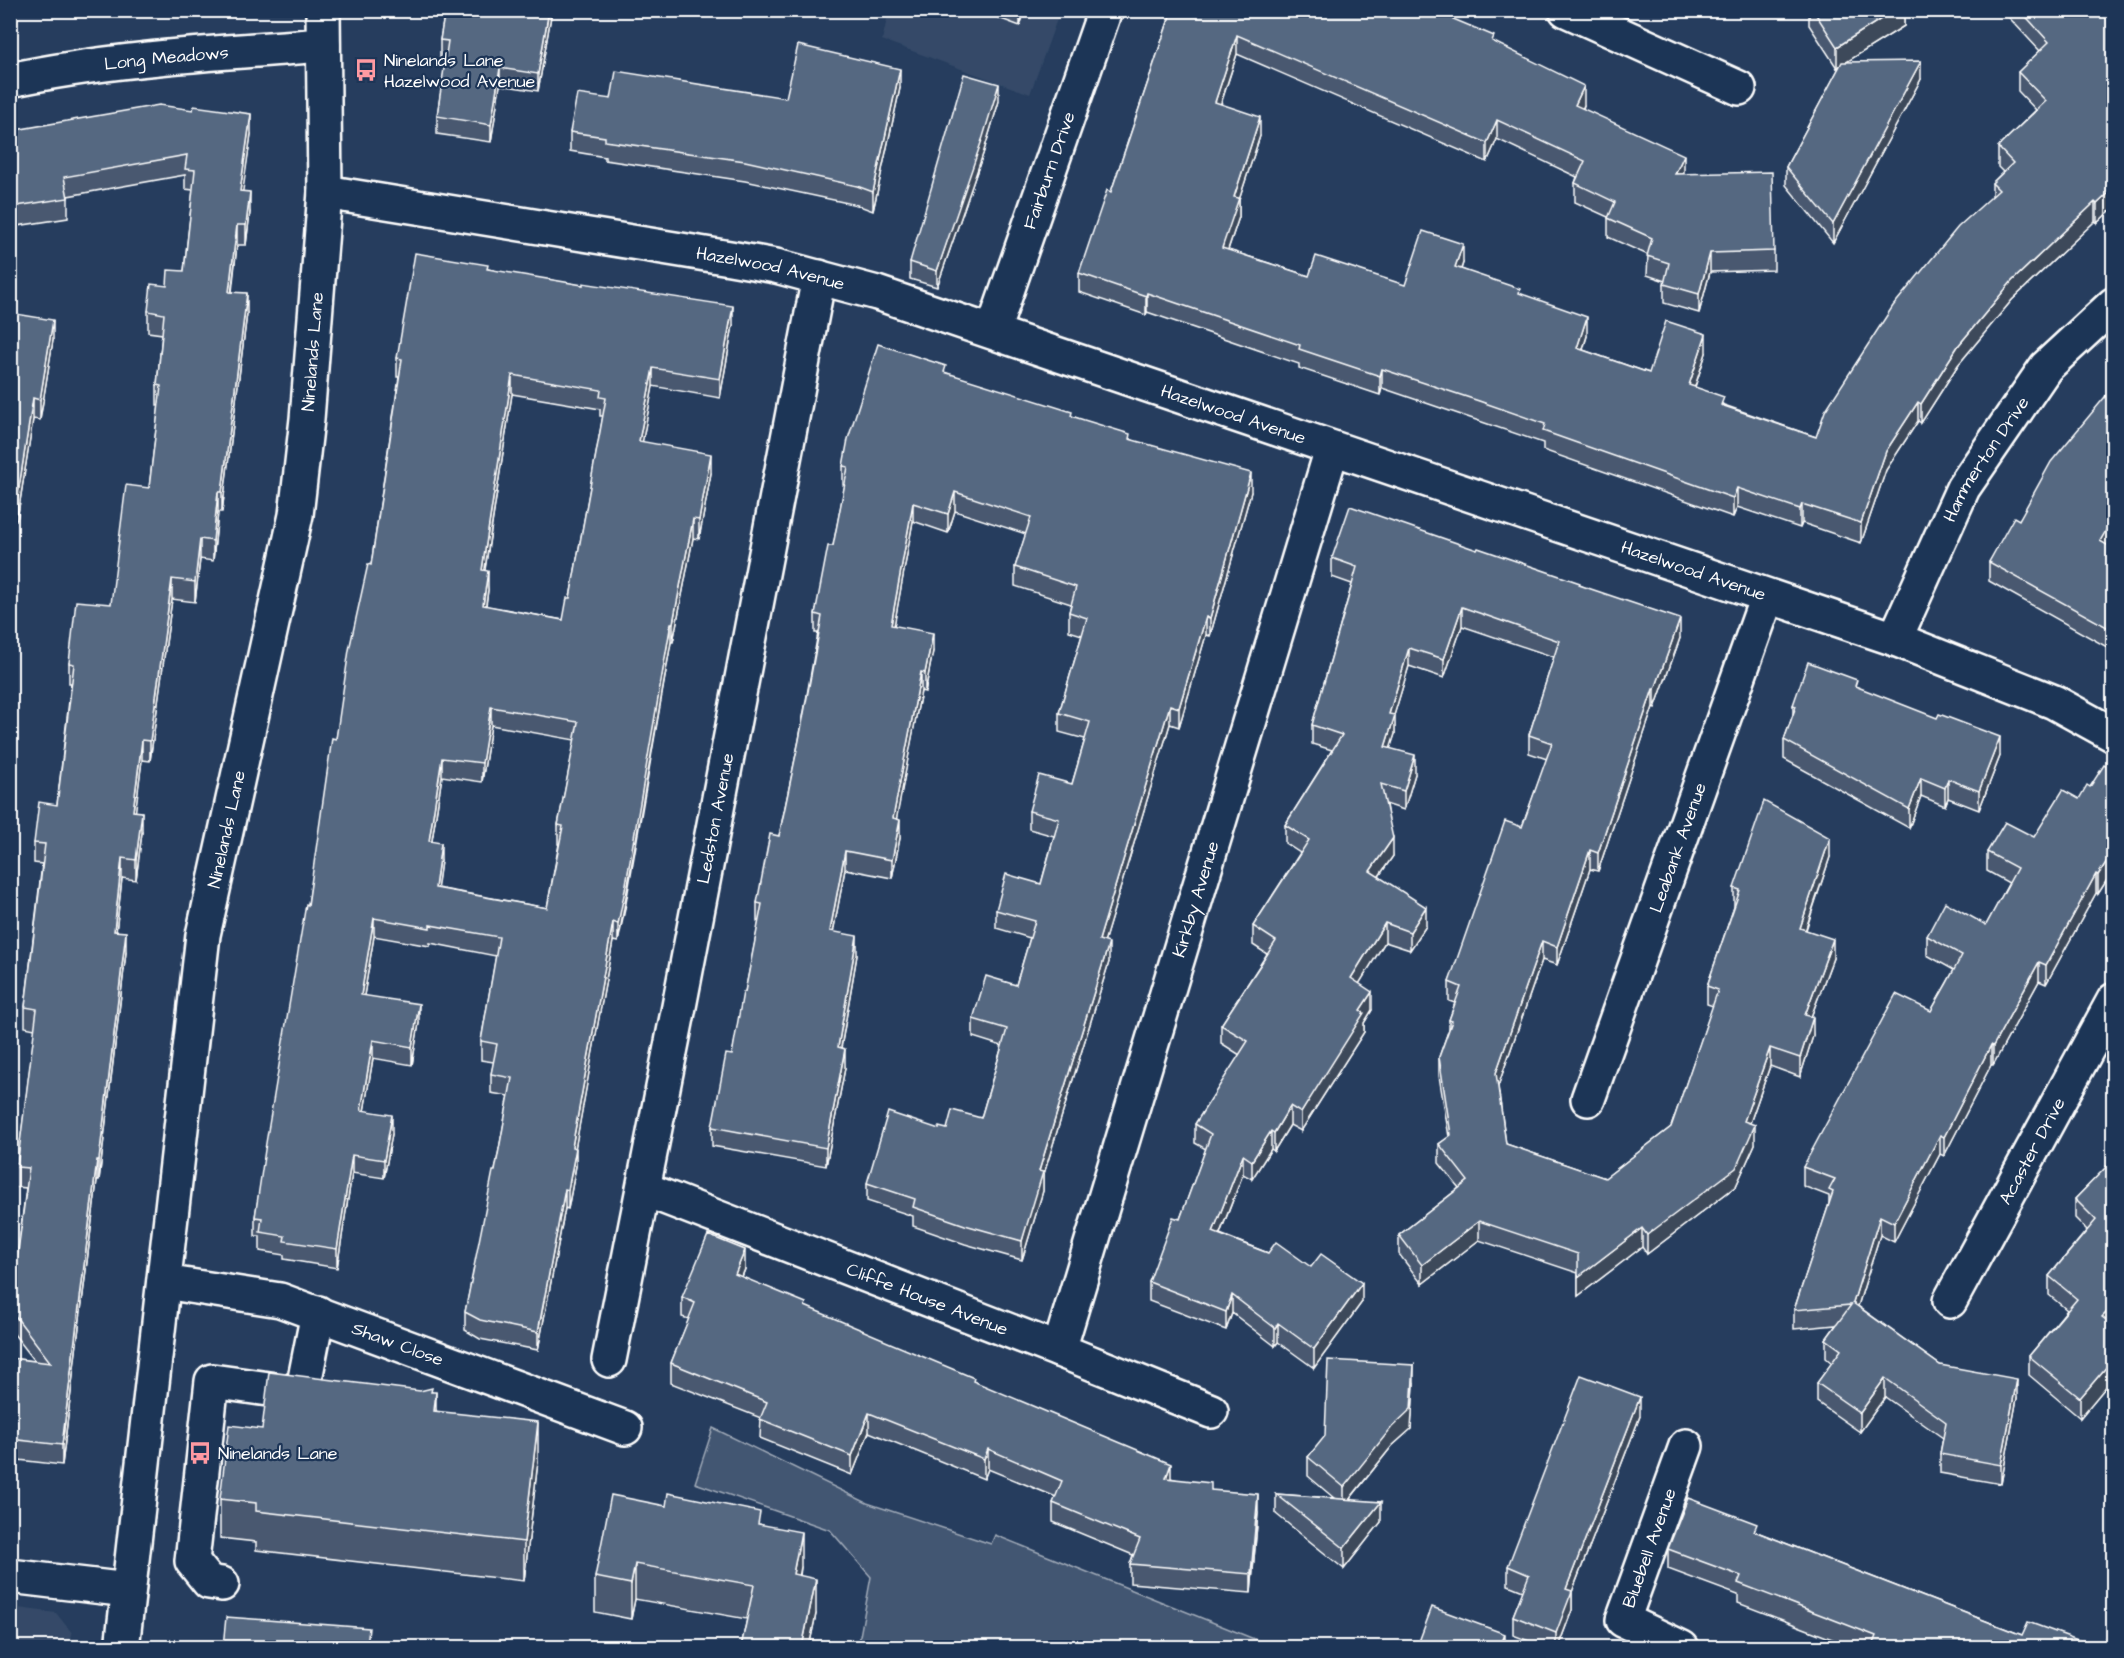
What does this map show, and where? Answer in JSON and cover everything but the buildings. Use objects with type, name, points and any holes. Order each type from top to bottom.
[{"type":"street","name":"Ninelands Lane","points":[[122,1647],[204,935],[296,515],[308,407],[325,192],[323,10]]},
{"type":"street","name":"Fairburn Drive","points":[[993,331],[1105,10]]},
{"type":"street","points":[[1566,10],[1739,88]]},
{"type":"street","name":"Long Meadows","points":[[10,80],[129,61],[323,45]]},
{"type":"street","name":"Hazelwood Avenue","points":[[325,192],[730,258],[819,277],[877,293],[1895,639],[2054,702],[2114,735]]},
{"type":"street","name":"Ledston Avenue","points":[[609,1360],[644,1189],[819,277]]},
{"type":"street","name":"Hammerton Drive","points":[[1895,639],[1963,488],[2046,367],[2114,303]]},
{"type":"street","name":"Kirkby Avenue","points":[[1059,1350],[1332,449]]},
{"type":"street","name":"Leabank Avenue","points":[[1588,1099],[1767,597]]},
{"type":"street","name":"Acaster Drive","points":[[1950,1301],[2114,1000]]},
{"type":"street","name":"Cliffe House Avenue","points":[[644,1189],[1211,1411]]},
{"type":"street","name":"Shaw Close","points":[[164,1282],[280,1300],[625,1428]]},
{"type":"street","points":[[302,1394],[318,1313]]},
{"type":"street","points":[[222,1584],[208,1582],[192,1561],[212,1381],[335,1399]]},
{"type":"street","name":"Bluebell Avenue","points":[[1682,1647],[1623,1620],[1686,1446]]},
{"type":"street","points":[[10,1576],[128,1590]]},
{"type":"shaded area","points":[[889,11],[1060,11],[1030,94],[882,40]]},
{"type":"shaded area","points":[[713,1428],[867,1503],[991,1544],[995,1535],[1274,1647],[858,1647],[871,1577],[830,1530],[695,1483]]},
{"type":"shaded area","points":[[11,1607],[56,1613],[72,1633],[70,1647],[11,1647]]},
{"type":"place","name":"Ninelands Lane Hazelwood Avenue","points":[[366,70]]},
{"type":"place","name":"Ninelands Lane","points":[[200,1453]]}]
